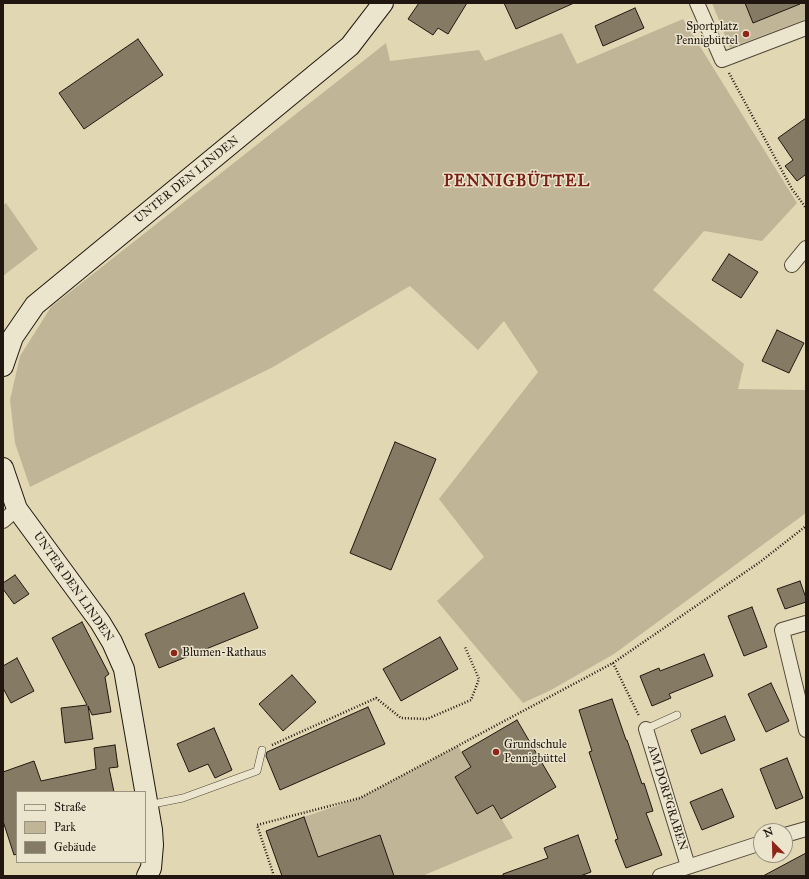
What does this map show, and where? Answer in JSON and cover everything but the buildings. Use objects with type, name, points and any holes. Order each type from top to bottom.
[{"type":"street","name":"UNTER DEN LINDEN","points":[[3,366],[13,337],[35,305],[350,46],[383,3]]},
{"type":"street","points":[[697,3],[722,60],[806,28]]},
{"type":"street","points":[[792,265],[806,248]]},
{"type":"street","name":"UNTER DEN LINDEN","points":[[3,468],[10,515],[100,622],[112,642],[124,669],[146,791]]},
{"type":"street","points":[[806,623],[782,630],[806,730]]},
{"type":"street","name":"AM DORFGRABEN","points":[[646,729],[688,866]]},
{"type":"street","name":"UNTER DEN LINDEN","points":[[146,794],[153,844],[151,868],[147,876]]},
{"type":"street","points":[[793,832],[806,828]]},
{"type":"street","name":"AM DORFGRABEN","points":[[660,876],[753,846]]},
{"type":"lane","points":[[646,729],[678,716]]},
{"type":"lane","points":[[148,805],[183,798],[257,771],[262,750]]},
{"type":"path","points":[[722,60],[792,189],[806,208]]},
{"type":"path","points":[[274,876],[257,825],[360,798],[613,663],[760,562],[806,526]]},
{"type":"path","points":[[262,750],[376,698],[402,718],[427,719],[471,700],[479,679],[465,647]]},
{"type":"path","points":[[613,663],[646,729]]},
{"type":"green space","name":"Sportplatz Pennigbüttel","points":[[712,3],[806,3],[806,19],[730,48]]},
{"type":"green space","points":[[683,19],[797,203],[762,241],[704,231],[653,290],[744,364],[738,389],[806,390],[806,513],[614,654],[551,690],[523,703],[437,601],[484,557],[439,499],[538,372],[504,321],[478,350],[410,286],[273,367],[30,487],[15,443],[10,400],[20,356],[51,307],[386,43],[390,61],[479,50],[485,61],[562,33],[577,64]]},
{"type":"green space","points":[[6,203],[38,249],[3,276],[3,205]]},
{"type":"green space","points":[[458,746],[471,767],[456,777],[477,814],[493,805],[513,838],[422,876],[394,876],[318,857],[304,817],[360,798]]},
{"type":"place","name":"Sportplatz Pennigbüttel","points":[[746,34]]},
{"type":"place","name":"Blumen-Rathaus","points":[[174,653]]},
{"type":"place","name":"Grundschule Pennigbüttel","points":[[496,752]]},
{"type":"district","name":"PENNIGBÜTTEL","points":[[517,182]]}]
